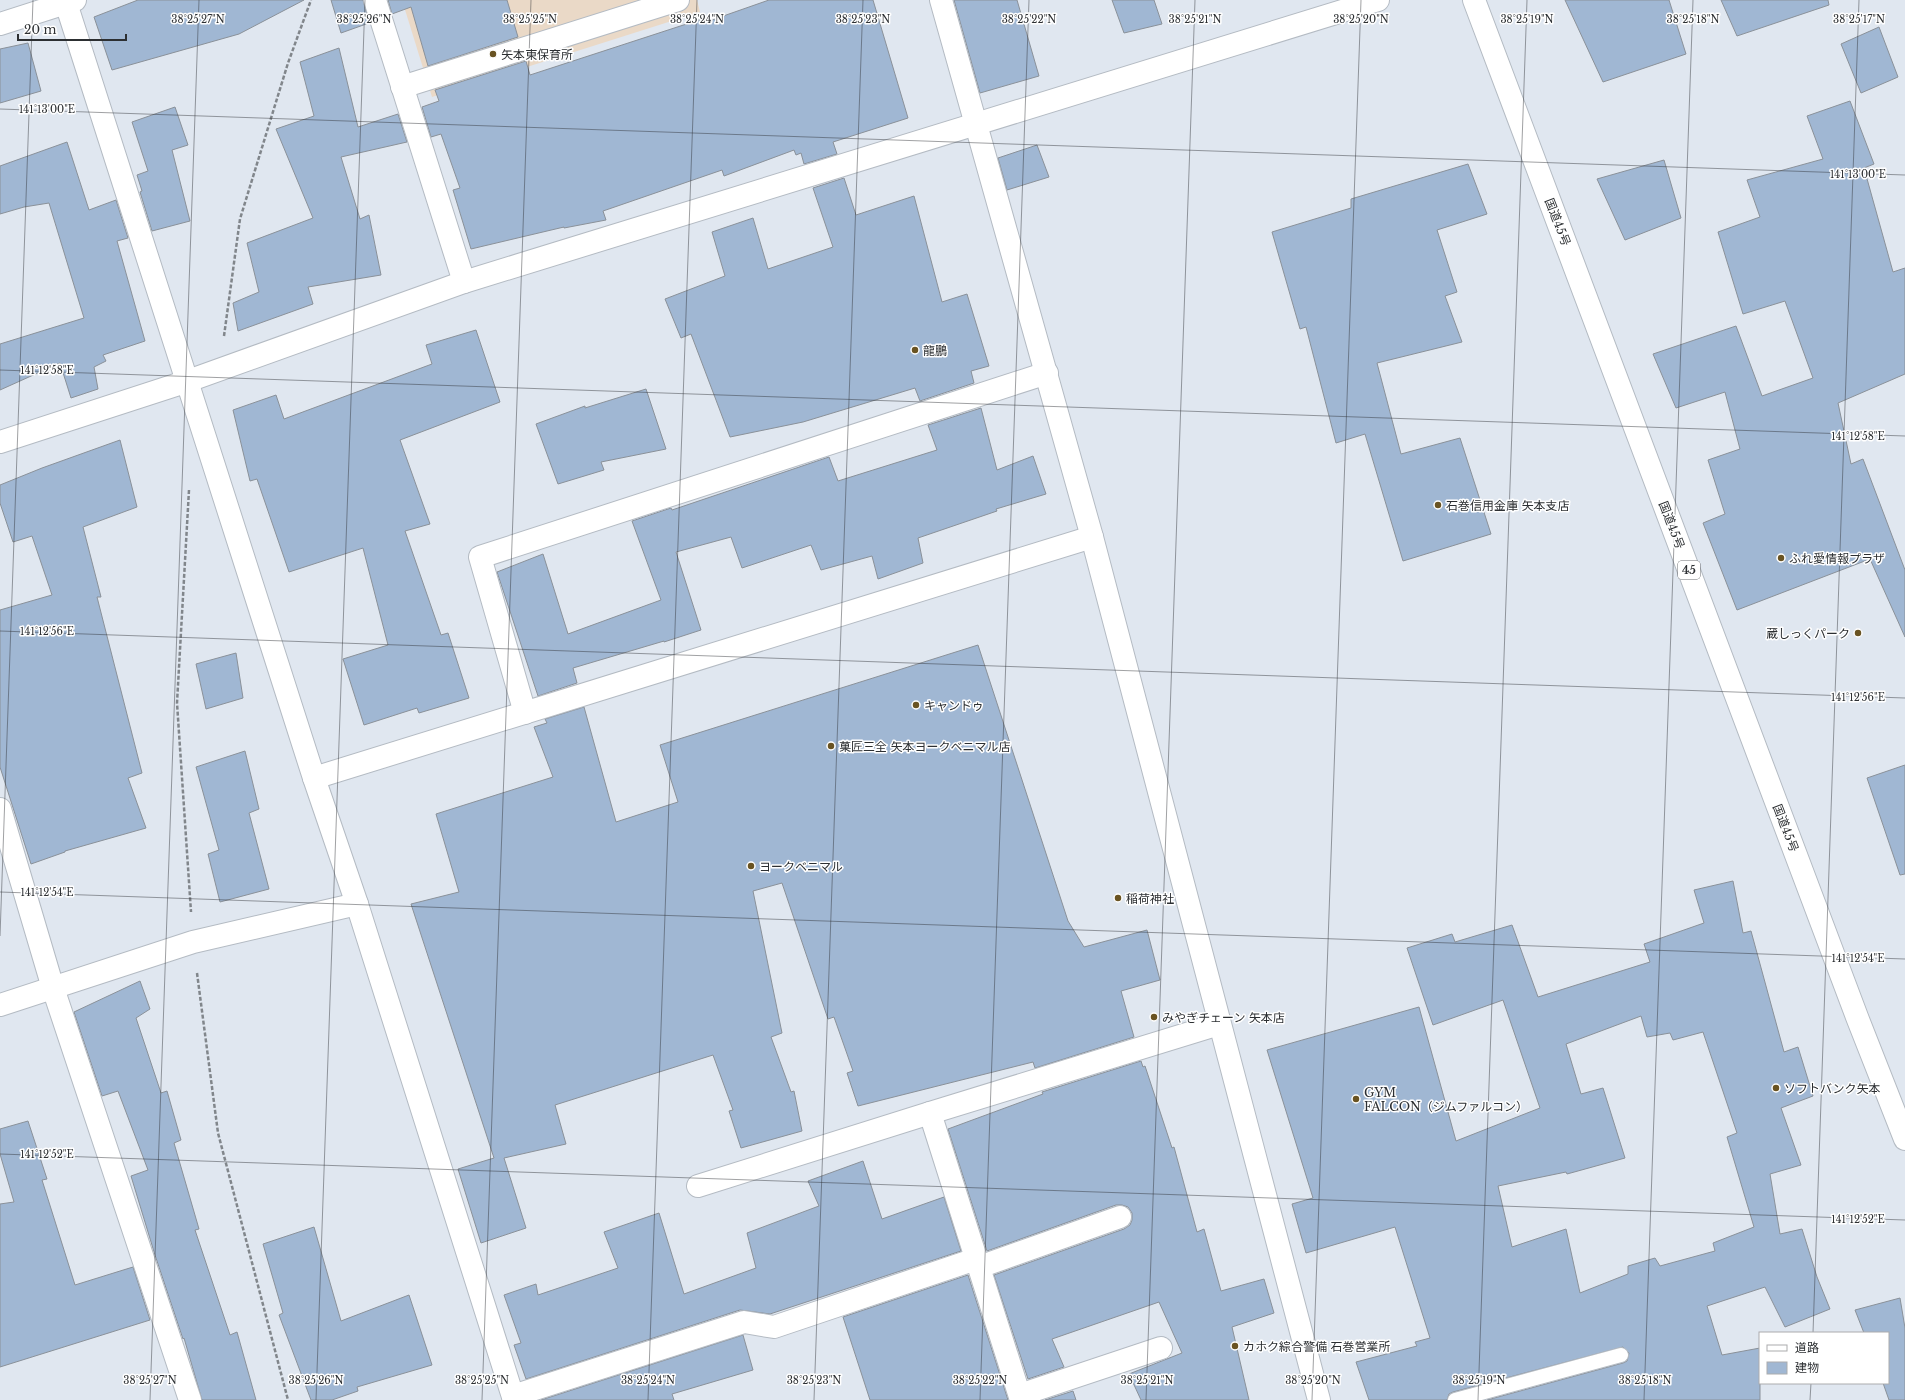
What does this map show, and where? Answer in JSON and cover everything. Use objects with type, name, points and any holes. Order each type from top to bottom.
[{"type":"main road","points":[[376,0],[464,282]]},
{"type":"main road","points":[[402,87],[678,0]]},
{"type":"main road","points":[[941,0],[1092,536],[1319,1400]]},
{"type":"main road","points":[[0,442],[188,381],[464,282],[975,123],[1378,0]]},
{"type":"main road","name":"国道45号","points":[[1474,0],[1857,1017],[1905,1139]]},
{"type":"main road","points":[[0,24],[69,1],[314,778],[357,904],[514,1398],[744,1322],[774,1327],[1120,1217]]},
{"type":"main road","points":[[525,713],[480,556],[1047,373]]},
{"type":"main road","points":[[314,778],[1092,536]]},
{"type":"main road","points":[[0,809],[53,988],[190,1400]]},
{"type":"main road","points":[[0,1005],[192,942],[357,904]]},
{"type":"main road","points":[[698,1186],[1219,1024]]},
{"type":"main road","points":[[930,1113],[1020,1398],[1161,1348]]},
{"type":"lane","points":[[1455,1400],[1621,1355]]},
{"type":"path","points":[[219,369],[240,219],[288,63],[311,0]]},
{"type":"path","points":[[189,484],[177,703],[192,942],[218,1133],[288,1400]]},
{"type":"shaded area","name":"矢本東保育所","points":[[402,0],[697,0],[700,12],[432,97]]},
{"type":"building","points":[[138,0],[304,0],[239,34],[112,70],[94,17]]},
{"type":"building","points":[[331,0],[363,0],[369,23],[341,33]]},
{"type":"building","points":[[388,0],[507,0],[518,37],[428,66],[411,7],[392,14]]},
{"type":"building","points":[[769,0],[873,0],[908,118],[833,142],[837,154],[804,164],[801,153],[796,155],[794,150],[724,176],[722,170],[603,211],[606,220],[564,227],[471,249],[453,190],[460,188],[441,134],[431,137],[422,107],[439,101],[435,90],[526,61],[530,75],[708,17],[709,21]]},
{"type":"building","points":[[954,0],[1017,0],[1039,76],[980,93]]},
{"type":"building","points":[[1112,0],[1154,0],[1162,24],[1124,33]]},
{"type":"building","points":[[1565,0],[1669,0],[1686,54],[1603,82]]},
{"type":"building","points":[[1721,0],[1828,0],[1829,5],[1737,36]]},
{"type":"building","points":[[1879,27],[1898,77],[1861,93],[1841,44]]},
{"type":"building","points":[[28,43],[41,91],[0,103],[0,49]]},
{"type":"building","points":[[339,48],[358,127],[398,114],[407,142],[341,157],[360,219],[369,215],[381,275],[308,287],[313,304],[238,331],[233,303],[259,292],[247,243],[313,218],[276,129],[314,116],[300,62]]},
{"type":"building","points":[[1850,101],[1874,164],[1864,168],[1893,272],[1905,268],[1905,374],[1838,403],[1851,464],[1863,459],[1905,570],[1905,637],[1870,559],[1737,610],[1703,523],[1725,514],[1708,460],[1740,449],[1725,392],[1676,408],[1653,354],[1736,326],[1762,396],[1813,378],[1785,301],[1743,314],[1718,232],[1760,217],[1747,180],[1823,159],[1807,116]]},
{"type":"building","points":[[175,107],[188,145],[172,150],[190,221],[152,231],[140,192],[142,191],[137,175],[148,171],[132,122]]},
{"type":"building","points":[[67,142],[89,210],[116,200],[128,238],[117,241],[145,341],[103,355],[106,361],[94,367],[98,389],[71,398],[60,363],[0,390],[0,344],[84,318],[49,203],[24,207],[0,214],[0,166]]},
{"type":"building","points":[[1037,145],[1049,177],[1007,190],[998,158]]},
{"type":"building","points":[[1664,160],[1681,218],[1625,240],[1597,179]]},
{"type":"building","points":[[1468,164],[1487,214],[1437,230],[1457,292],[1445,296],[1462,342],[1377,363],[1401,454],[1460,438],[1491,534],[1403,561],[1365,434],[1336,443],[1306,327],[1300,329],[1272,232],[1351,208],[1351,199]]},
{"type":"building","points":[[844,178],[856,215],[914,196],[942,302],[967,294],[989,366],[971,371],[974,383],[920,401],[915,388],[803,422],[730,437],[691,334],[681,338],[665,299],[725,276],[712,232],[753,218],[768,269],[833,247],[813,188]]},
{"type":"building","points":[[476,330],[500,402],[400,440],[430,524],[405,531],[441,635],[448,633],[469,698],[419,713],[417,708],[364,725],[343,659],[388,645],[363,548],[289,572],[257,479],[250,481],[233,410],[276,395],[284,419],[432,364],[426,345]]},
{"type":"building","points":[[646,389],[666,449],[601,462],[604,470],[558,484],[536,424],[585,406],[585,408]]},
{"type":"building","points":[[981,408],[997,470],[1033,456],[1046,494],[996,509],[997,511],[918,538],[923,563],[878,579],[872,556],[821,570],[811,545],[742,568],[731,537],[676,552],[701,630],[573,668],[577,683],[538,696],[497,572],[543,554],[568,634],[661,600],[632,521],[671,508],[672,510],[829,457],[838,481],[937,450],[928,425]]},
{"type":"building","points":[[120,440],[137,507],[83,527],[101,597],[97,597],[142,773],[128,778],[146,828],[65,851],[31,864],[0,767],[0,610],[52,595],[32,536],[13,542],[0,503],[0,485]]},
{"type":"building","name":"ヨークベニマル","points":[[978,645],[1068,921],[1084,947],[1147,930],[1160,980],[1121,991],[1134,1037],[1035,1068],[1033,1062],[858,1106],[847,1073],[853,1071],[834,1017],[828,1019],[782,883],[753,891],[782,1033],[771,1037],[791,1092],[794,1091],[802,1131],[741,1148],[729,1111],[733,1110],[713,1055],[555,1105],[566,1144],[504,1158],[526,1228],[481,1243],[458,1169],[494,1158],[411,904],[459,892],[436,814],[553,777],[534,727],[547,723],[545,719],[584,707],[616,822],[678,802],[660,745]]},
{"type":"building","points":[[236,653],[243,698],[206,709],[196,664]]},
{"type":"building","points":[[245,751],[259,809],[249,813],[269,889],[220,902],[208,854],[219,850],[196,767]]},
{"type":"building","points":[[1905,765],[1905,874],[1900,875],[1867,778]]},
{"type":"building","points":[[1733,881],[1743,933],[1751,931],[1784,1052],[1798,1047],[1813,1096],[1781,1108],[1801,1165],[1770,1174],[1780,1234],[1802,1229],[1817,1277],[1830,1309],[1785,1327],[1765,1287],[1707,1306],[1722,1355],[1759,1348],[1760,1400],[1487,1400],[1623,1363],[1627,1361],[1629,1353],[1623,1347],[1453,1392],[1449,1394],[1447,1400],[1369,1400],[1356,1362],[1417,1346],[1415,1342],[1430,1338],[1395,1227],[1306,1253],[1292,1204],[1313,1198],[1267,1050],[1419,1007],[1456,1141],[1540,1108],[1503,1000],[1433,1025],[1407,948],[1452,934],[1455,942],[1512,925],[1538,997],[1650,962],[1644,944],[1704,923],[1694,890]],"holes":[[[1641,1016],[1647,1037],[1670,1033],[1673,1040],[1703,1032],[1737,1133],[1727,1137],[1754,1227],[1713,1243],[1715,1251],[1660,1266],[1655,1258],[1628,1266],[1628,1274],[1580,1293],[1566,1229],[1512,1247],[1498,1186],[1566,1172],[1567,1174],[1625,1158],[1603,1088],[1581,1094],[1566,1044]]]},
{"type":"building","points":[[140,981],[150,1009],[136,1018],[161,1093],[167,1091],[181,1140],[174,1143],[199,1229],[195,1230],[230,1335],[237,1332],[256,1400],[202,1400],[184,1338],[183,1339],[155,1255],[131,1176],[148,1170],[118,1091],[102,1096],[74,1012]]},
{"type":"building","points":[[1141,1061],[1143,1067],[1145,1066],[1172,1148],[1174,1147],[1197,1232],[1204,1229],[1221,1291],[1264,1279],[1274,1313],[1232,1327],[1249,1400],[1141,1400],[1129,1374],[1182,1353],[1159,1302],[1052,1339],[1064,1367],[1028,1379],[994,1275],[1124,1229],[1130,1225],[1132,1213],[1128,1207],[1116,1205],[987,1251],[948,1129],[1043,1094],[1042,1092]]},
{"type":"building","points":[[28,1121],[47,1179],[42,1180],[75,1285],[133,1267],[150,1320],[0,1367],[0,1204],[14,1202],[0,1154],[0,1129]]},
{"type":"building","points":[[863,1161],[882,1219],[944,1197],[961,1251],[770,1314],[740,1310],[526,1379],[514,1345],[521,1343],[504,1295],[536,1284],[538,1295],[618,1268],[604,1232],[659,1213],[684,1294],[756,1268],[747,1233],[819,1206],[808,1181]]},
{"type":"building","points":[[314,1227],[341,1321],[409,1295],[432,1365],[357,1387],[358,1391],[332,1400],[311,1400],[279,1315],[283,1313],[263,1244]]},
{"type":"building","points":[[968,1275],[1008,1400],[870,1400],[843,1317]]},
{"type":"building","points":[[1900,1298],[1905,1328],[1905,1400],[1889,1400],[1883,1384],[1889,1384],[1889,1332],[1864,1332],[1855,1310]]},
{"type":"building","points":[[743,1335],[753,1370],[672,1394],[674,1400],[541,1400]]},
{"type":"building","points":[[1073,1391],[1076,1400],[1045,1400]]},
{"type":"place","name":"矢本東保育所","points":[[493,54]]},
{"type":"place","name":"龍鵬","points":[[915,350]]},
{"type":"place","name":"石巻信用金庫 矢本支店","points":[[1438,505]]},
{"type":"place","name":"ふれ愛情報プラザ","points":[[1781,558]]},
{"type":"place","name":"蔵しっくパーク","points":[[1858,633]]},
{"type":"place","name":"キャンドゥ","points":[[916,705]]},
{"type":"place","name":"菓匠三全 矢本ヨークベニマル店","points":[[831,746]]},
{"type":"place","name":"ヨークベニマル","points":[[751,866]]},
{"type":"place","name":"稲荷神社","points":[[1118,898]]},
{"type":"place","name":"みやぎチェーン 矢本店","points":[[1154,1017]]},
{"type":"place","name":"ソフトバンク矢本","points":[[1776,1088]]},
{"type":"place","name":"GYM FALCON（ジムファルコン）","points":[[1356,1099]]},
{"type":"place","name":"カホク綜合警備 石巻営業所","points":[[1235,1346]]}]
